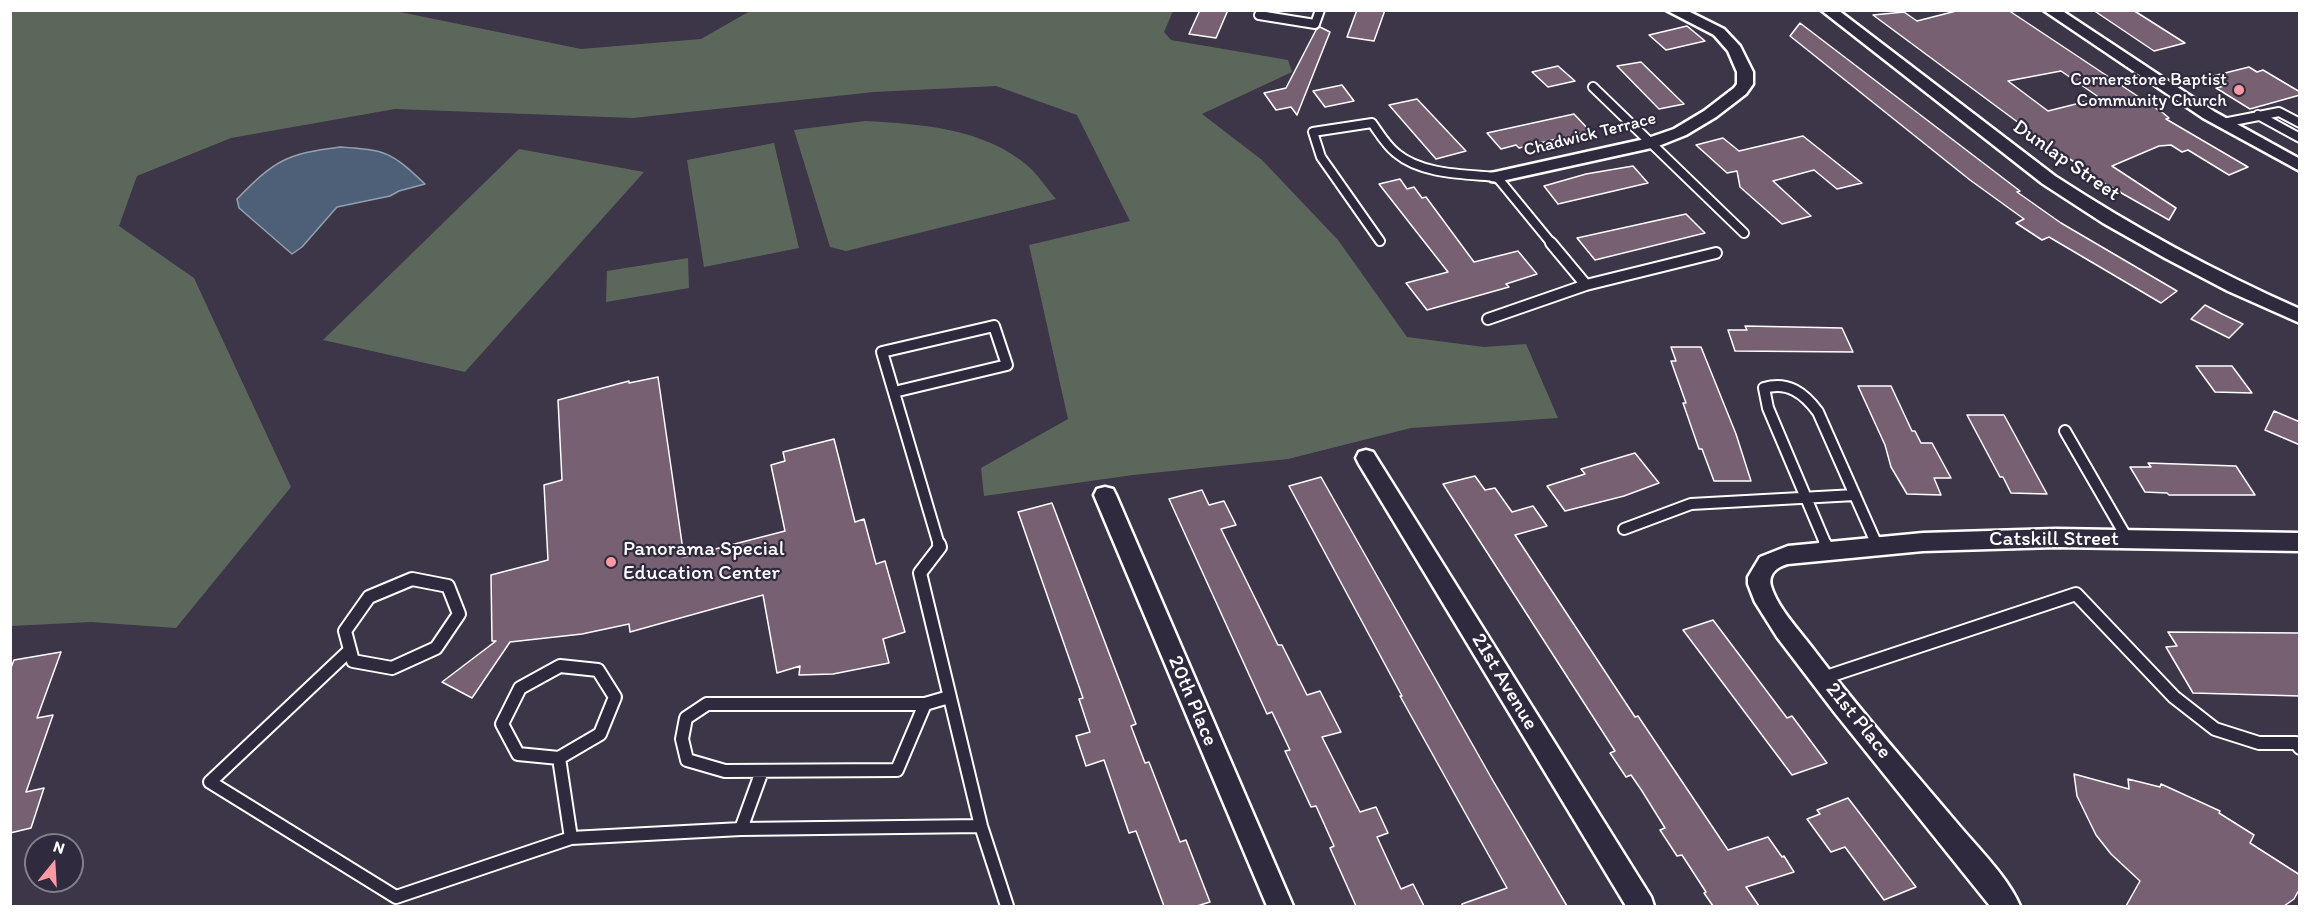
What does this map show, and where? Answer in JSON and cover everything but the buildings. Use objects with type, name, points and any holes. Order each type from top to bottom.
[{"type":"street","name":"Chadwick Terrace","points":[[1497,177],[1650,143],[1680,132],[1710,114],[1740,91],[1745,84],[1745,72],[1735,50],[1719,32],[1673,10]]},
{"type":"street","name":"Dunlap Street","points":[[1828,10],[2086,206],[2199,270],[2300,317]]},
{"type":"street","points":[[2050,10],[2223,123],[2300,166]]},
{"type":"street","name":"21st Avenue","points":[[1366,458],[1641,906]]},
{"type":"street","name":"20th Place","points":[[1105,495],[1280,906]]},
{"type":"street","name":"Catskill Street","points":[[1819,553],[1923,542],[2034,539],[2300,542]]},
{"type":"street","name":"21st Place","points":[[1819,553],[1772,558],[1764,568],[1759,583],[1765,602],[2006,906]]},
{"type":"lane","points":[[1262,10],[1259,15],[1315,24],[1320,10]]},
{"type":"lane","points":[[1593,87],[1744,233]]},
{"type":"lane","points":[[2223,123],[2279,112],[2300,123]]},
{"type":"lane","points":[[2257,115],[2300,138]]},
{"type":"lane","points":[[1380,241],[1321,157],[1313,132],[1372,123],[1396,153],[1412,162],[1434,168],[1497,177],[1586,285]]},
{"type":"lane","points":[[1488,319],[1586,285],[1716,253]]},
{"type":"lane","points":[[894,392],[1007,365],[994,326],[882,352],[940,547],[920,573],[981,826],[1007,906]]},
{"type":"lane","points":[[1819,553],[1806,498],[1768,408],[1764,388],[1775,384],[1791,387],[1807,396],[1818,412],[1878,547]]},
{"type":"lane","points":[[2065,432],[2128,540]]},
{"type":"lane","points":[[1624,529],[1691,504],[1855,495]]},
{"type":"lane","points":[[412,579],[448,586],[459,614],[436,648],[392,668],[353,661],[350,650],[345,631],[369,597],[412,579]]},
{"type":"lane","points":[[1823,678],[2076,594],[2174,697],[2215,729],[2259,743],[2296,743],[2300,748]]},
{"type":"lane","points":[[350,650],[210,782],[396,897],[571,838],[741,829],[981,826]]},
{"type":"lane","points":[[560,666],[598,670],[615,697],[600,734],[559,758],[518,753],[502,724],[520,688],[560,666]]},
{"type":"lane","points":[[925,704],[897,770],[725,771],[687,760],[682,739],[686,718],[707,704],[925,704],[949,697]]},
{"type":"lane","points":[[559,758],[571,838]]},
{"type":"lane","points":[[741,829],[762,771]]},
{"type":"green space","points":[[11,10],[395,11],[581,49],[701,39],[750,11],[1173,11],[1164,32],[1171,40],[1288,60],[1292,72],[1202,114],[1262,160],[1338,240],[1407,337],[1484,347],[1526,344],[1558,418],[1411,428],[1288,459],[1133,475],[984,496],[981,468],[1068,419],[1029,245],[1130,221],[1077,115],[996,86],[874,92],[633,118],[395,109],[231,138],[137,176],[119,226],[194,278],[291,487],[176,628],[91,622],[11,626]]},
{"type":"green space","points":[[865,121],[929,127],[972,136],[993,144],[1012,154],[1029,167],[1056,199],[846,251],[830,247],[794,130]]},
{"type":"green space","points":[[774,143],[799,248],[704,267],[687,160]]},
{"type":"green space","points":[[519,149],[644,172],[465,372],[323,340]]},
{"type":"green space","points":[[688,258],[689,288],[606,302],[607,271]]},
{"type":"water","points":[[340,147],[387,155],[404,165],[425,184],[399,191],[390,196],[337,207],[302,247],[292,254],[239,208],[237,199],[272,167],[294,156]]},
{"type":"place","name":"Cornerstone Baptist Community Church","points":[[2239,90]]},
{"type":"place","name":"Panorama Special Education Center","points":[[611,562]]}]
